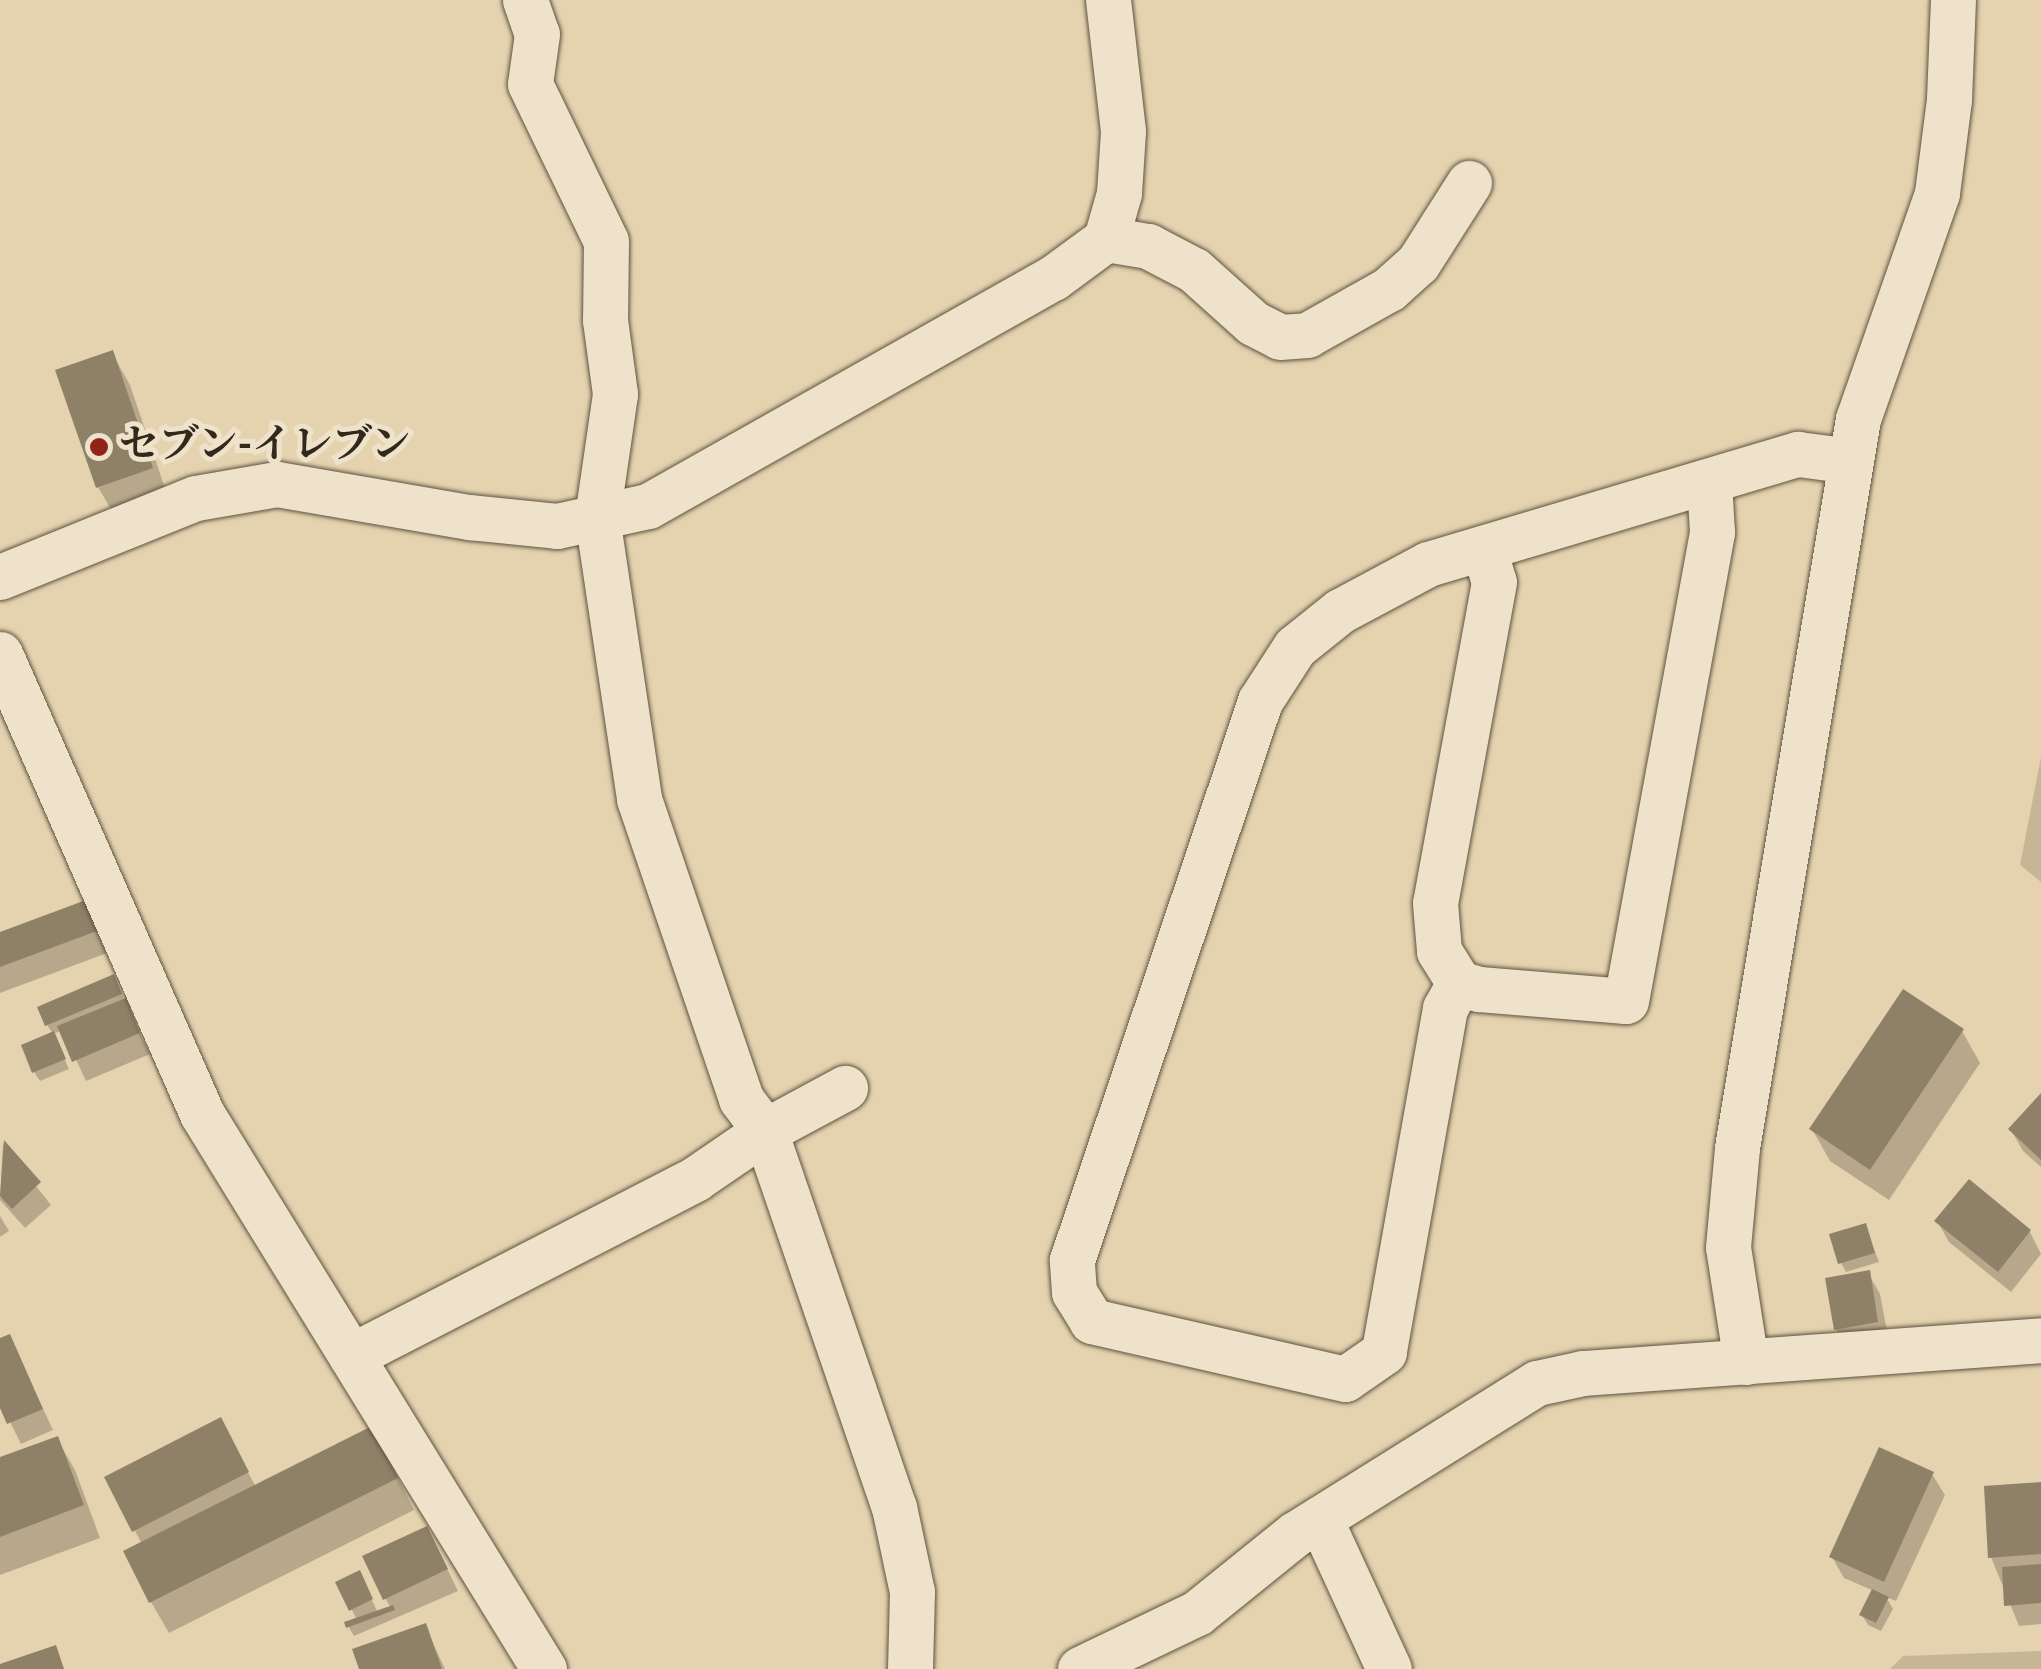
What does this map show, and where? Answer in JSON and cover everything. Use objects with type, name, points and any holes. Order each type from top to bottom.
[{"type":"street","points":[[526,0],[536,34],[530,84],[606,241],[605,320],[614,394],[597,517],[638,799],[740,1099],[765,1131],[894,1508],[912,1592],[910,1669]]},
{"type":"street","points":[[0,577],[196,498],[277,484],[469,518],[557,526],[648,506],[1053,278],[1106,239],[1119,193],[1124,131],[1108,0]]},
{"type":"street","points":[[1746,1362],[1728,1247],[1737,1148],[1858,418],[1937,194],[1949,99],[1953,0]]},
{"type":"street","points":[[1106,239],[1148,246],[1194,270],[1253,323],[1280,337],[1308,336],[1389,290],[1418,264],[1469,183]]},
{"type":"street","points":[[1459,983],[1445,1008],[1384,1352],[1345,1378],[1092,1321],[1074,1292],[1072,1260],[1260,700],[1295,647],[1340,610],[1428,564],[1798,454],[1851,461]]},
{"type":"street","points":[[1484,548],[1494,582],[1435,903],[1439,951],[1459,983],[1479,989],[1626,1001],[1712,532],[1709,481]]},
{"type":"street","points":[[0,654],[202,1114],[544,1669]]},
{"type":"street","points":[[351,1356],[696,1179],[765,1131],[845,1088]]},
{"type":"street","points":[[1080,1669],[1197,1613],[1320,1518],[1537,1383],[1583,1373],[2041,1340]]},
{"type":"street","points":[[1320,1518],[1389,1669]]},
{"type":"shaded area","points":[[2041,757],[2041,882],[2020,865]]},
{"type":"shaded area","points":[[2041,1651],[2041,1669],[1890,1669],[1903,1656]]},
{"type":"building","points":[[113,350],[153,468],[96,488],[55,370]]},
{"type":"building","points":[[86,900],[97,931],[0,967],[0,932]]},
{"type":"building","points":[[114,974],[122,994],[45,1026],[37,1007]]},
{"type":"building","points":[[1903,989],[1964,1029],[1870,1170],[1809,1129]]},
{"type":"building","points":[[126,998],[140,1033],[72,1062],[57,1026]]},
{"type":"building","points":[[54,1031],[66,1059],[32,1073],[21,1045]]},
{"type":"building","points":[[2041,1093],[2041,1160],[2008,1129]]},
{"type":"building","points":[[4,1140],[41,1182],[12,1209],[0,1196]]},
{"type":"building","points":[[1969,1179],[2031,1230],[1998,1272],[1934,1221]]},
{"type":"building","points":[[1866,1223],[1875,1253],[1838,1264],[1829,1234]]},
{"type":"building","points":[[1870,1270],[1878,1322],[1834,1330],[1825,1278]]},
{"type":"building","points":[[10,1334],[43,1409],[7,1424],[0,1408],[0,1338]]},
{"type":"building","points":[[221,1417],[249,1472],[132,1532],[104,1477]]},
{"type":"building","points":[[372,1426],[398,1478],[149,1603],[123,1551]]},
{"type":"building","points":[[58,1436],[84,1505],[0,1537],[0,1457]]},
{"type":"building","points":[[1879,1447],[1934,1472],[1884,1582],[1829,1557]]},
{"type":"building","points":[[2041,1482],[2041,1554],[1988,1558],[1984,1486]]},
{"type":"building","points":[[427,1526],[448,1569],[383,1600],[362,1556]]},
{"type":"building","points":[[2041,1564],[2041,1603],[2004,1606],[2002,1567]]},
{"type":"building","points":[[360,1570],[373,1599],[349,1611],[335,1582]]},
{"type":"building","points":[[1872,1589],[1889,1597],[1876,1623],[1859,1615]]},
{"type":"building","points":[[393,1605],[395,1610],[346,1628],[344,1622]]},
{"type":"building","points":[[426,1623],[442,1669],[359,1669],[352,1649]]},
{"type":"building","points":[[56,1645],[64,1669],[0,1669],[0,1664]]},
{"type":"place","name":"セブン-イレブン","points":[[99,447]]}]
